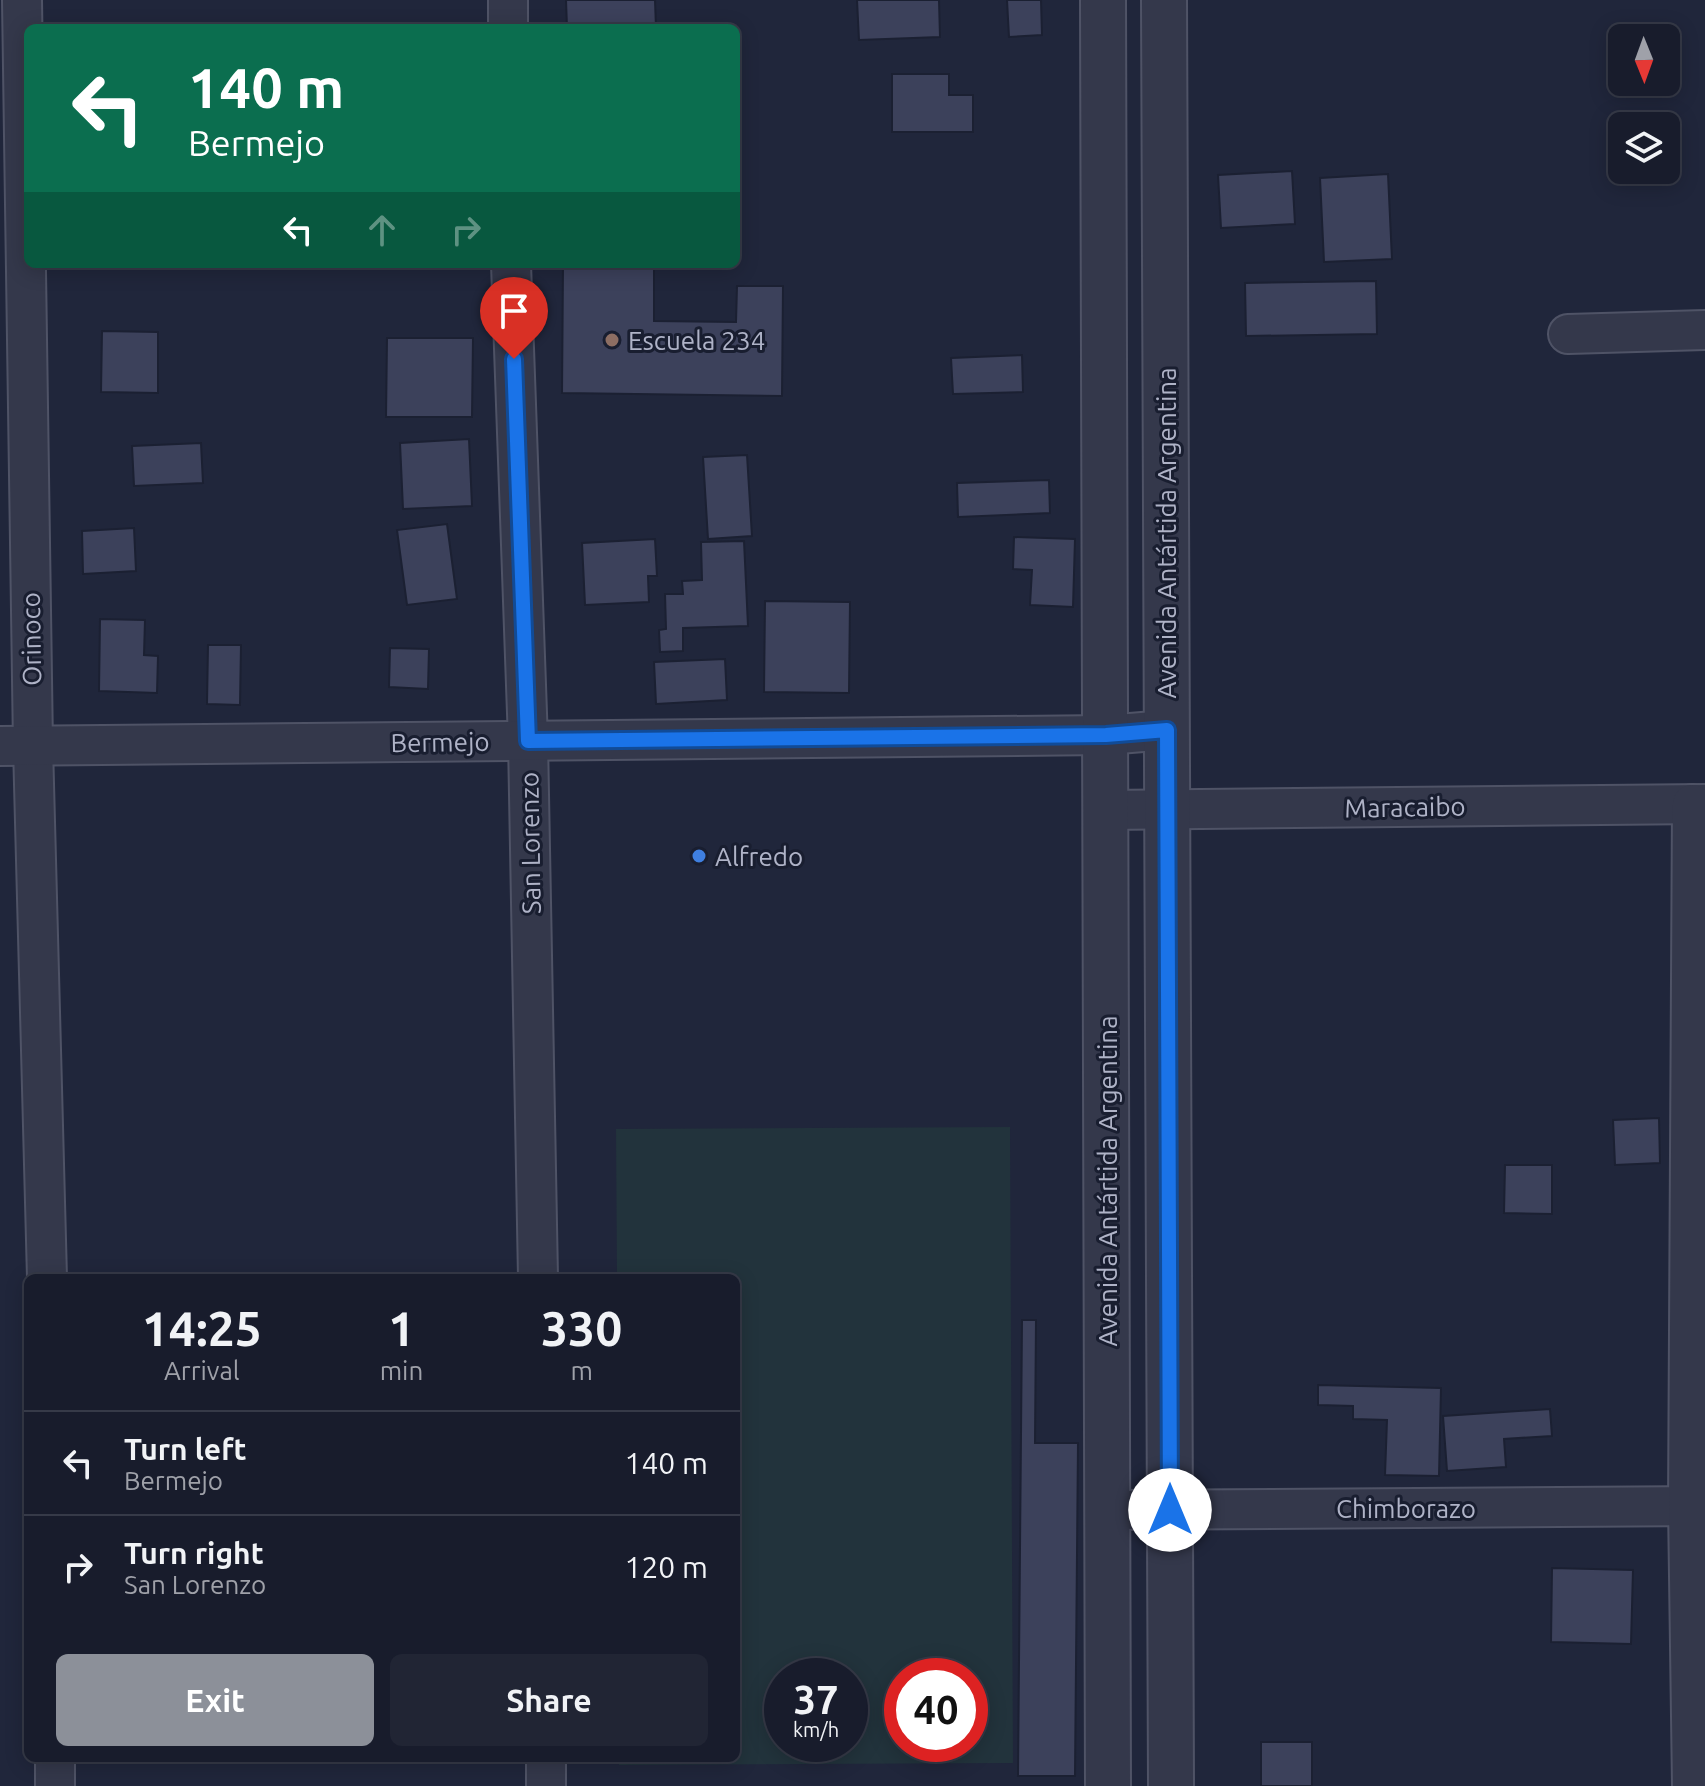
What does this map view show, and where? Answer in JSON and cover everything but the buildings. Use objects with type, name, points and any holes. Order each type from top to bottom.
[{"type":"street","name":"Orinoco","points":[[22,0],[16,746],[47,1274]]},
{"type":"street","points":[[508,0],[508,24]]},
{"type":"street","name":"Avenida Antártida Argentina","points":[[1103,0],[1108,1786]]},
{"type":"street","name":"Avenida Antártida Argentina","points":[[1164,0],[1171,1786]]},
{"type":"street","name":"San Lorenzo","points":[[511,268],[528,741],[538,1274]]},
{"type":"street","points":[[1568,334],[1705,330]]},
{"type":"street","name":"Bermejo","points":[[16,746],[1106,735],[1167,730]]},
{"type":"street","points":[[1692,1786],[1699,804]]},
{"type":"street","name":"Maracaibo","points":[[1106,810],[1699,804]]},
{"type":"street","name":"Chimborazo","points":[[1108,1510],[1696,1506]]},
{"type":"street","points":[[55,1762],[55,1786]]},
{"type":"street","points":[[546,1762],[546,1786]]},
{"type":"shaded area","points":[[1010,1127],[1013,1763],[619,1765],[619,1762],[740,1762],[740,1274],[617,1274],[616,1129]]},
{"type":"place","name":"Escuela 234","points":[[612,340]]},
{"type":"place","name":"Alfredo","points":[[699,856]]},
{"type":"route","points":[[514,359],[528,741],[1106,735],[1167,730],[1170,1510]]}]
